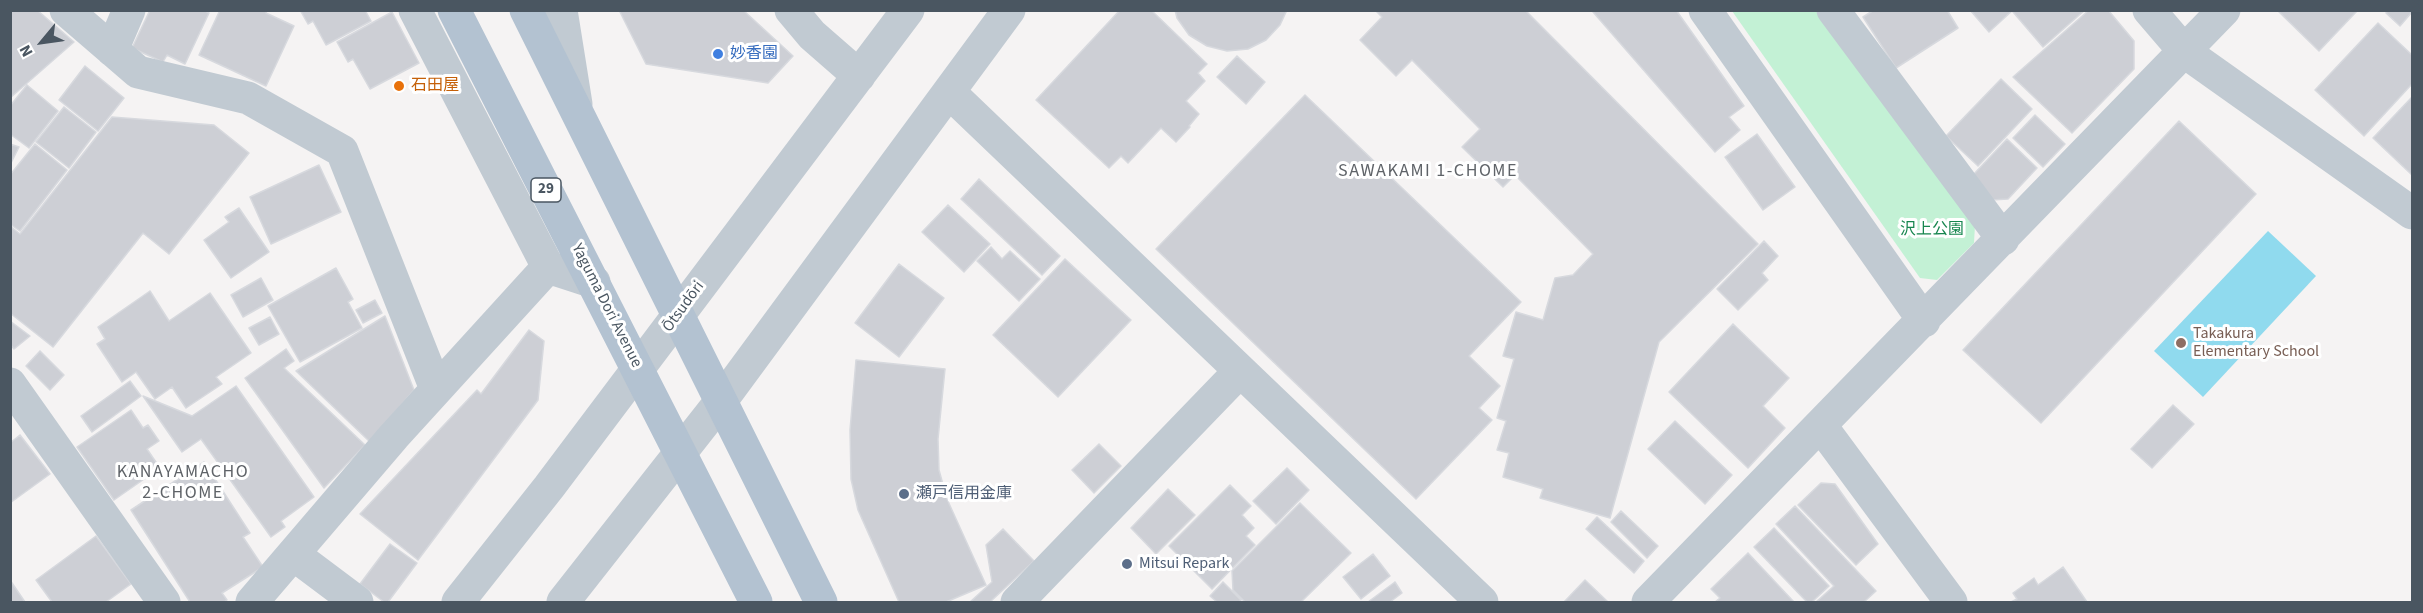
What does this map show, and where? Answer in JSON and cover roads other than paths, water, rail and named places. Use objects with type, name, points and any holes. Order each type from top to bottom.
[{"type":"main road","name":"Yaguma Dori Avenue","points":[[454,10],[756,603]]},
{"type":"main road","points":[[526,10],[821,603]]},
{"type":"street","points":[[66,10],[138,72],[248,98],[342,151],[436,389]]},
{"type":"street","points":[[112,50],[129,10]]},
{"type":"street","points":[[416,10],[548,267],[594,282]]},
{"type":"street","points":[[561,10],[577,113]]},
{"type":"street","points":[[791,10],[812,35],[859,76]]},
{"type":"street","name":"Ōtsudōri","points":[[458,603],[679,316],[701,282],[908,10]]},
{"type":"street","points":[[563,603],[721,401],[1010,10]]},
{"type":"street","points":[[1705,10],[1923,321]]},
{"type":"street","points":[[1833,10],[2003,239]]},
{"type":"street","points":[[2149,10],[2185,52],[2412,213]]},
{"type":"street","points":[[1648,603],[2224,10]]},
{"type":"street","points":[[949,92],[1482,603]]},
{"type":"street","points":[[252,603],[436,389],[548,267]]},
{"type":"street","points":[[1017,603],[1240,371]]},
{"type":"street","points":[[10,384],[164,603]]},
{"type":"street","points":[[1821,426],[1951,603]]},
{"type":"street","points":[[293,554],[357,603]]},
{"type":"water","points":[[2268,231],[2316,276],[2203,397],[2154,351]]},
{"type":"place","name":"妙香園","points":[[718,54]]},
{"type":"place","name":"石田屋","points":[[399,86]]},
{"type":"place","name":"Takakura Elementary School","points":[[2181,343]]},
{"type":"place","name":"瀬戸信用金庫","points":[[904,494]]},
{"type":"place","name":"Mitsui Repark","points":[[1127,564]]},
{"type":"district","name":"SAWAKAMI 1-CHOME","points":[[1428,172]]},
{"type":"district","name":"KANAYAMACHO 2-CHOME","points":[[183,483]]},
{"type":"park label","name":"沢上公園","points":[[1932,230]]}]
